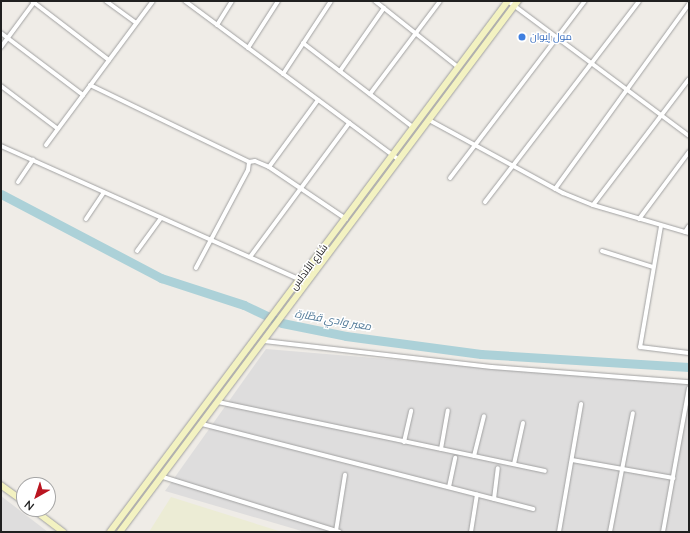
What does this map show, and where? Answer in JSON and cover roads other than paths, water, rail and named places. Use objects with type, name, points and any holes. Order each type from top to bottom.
[{"type":"main road","name":"شارع الأندلس","points":[[110,532],[508,1]]},
{"type":"main road","name":"شارع الأندلس","points":[[120,532],[516,3]]},
{"type":"main road","points":[[1,485],[16,496]]},
{"type":"main road","points":[[43,517],[63,532]]},
{"type":"street","points":[[1,47],[34,1],[109,60]]},
{"type":"street","points":[[106,1],[136,23]]},
{"type":"street","points":[[46,145],[153,1]]},
{"type":"street","points":[[185,1],[399,160]]},
{"type":"street","points":[[217,25],[232,1]]},
{"type":"street","points":[[248,48],[278,1]]},
{"type":"street","points":[[283,74],[331,1]]},
{"type":"street","points":[[375,1],[458,67]]},
{"type":"street","points":[[370,94],[440,1]]},
{"type":"street","points":[[508,1],[516,3],[557,38],[689,136]]},
{"type":"street","points":[[450,178],[585,1]]},
{"type":"street","points":[[485,202],[514,167],[639,1]]},
{"type":"street","points":[[555,189],[689,4]]},
{"type":"street","points":[[340,71],[384,8]]},
{"type":"street","points":[[1,33],[83,95]]},
{"type":"street","points":[[303,43],[413,127]]},
{"type":"street","points":[[593,205],[689,79]]},
{"type":"street","points":[[90,85],[249,162],[255,160],[268,166],[346,219]]},
{"type":"street","points":[[1,86],[58,129]]},
{"type":"street","points":[[268,166],[318,100]]},
{"type":"street","points":[[429,120],[555,189],[593,205],[661,226],[687,232],[689,226]]},
{"type":"street","points":[[250,257],[349,123]]},
{"type":"street","points":[[1,146],[300,280]]},
{"type":"street","points":[[639,219],[689,152]]},
{"type":"street","points":[[18,182],[33,160]]},
{"type":"street","points":[[196,268],[248,170],[249,162]]},
{"type":"street","points":[[86,219],[104,192]]},
{"type":"street","points":[[137,251],[161,218]]},
{"type":"street","points":[[661,226],[640,347],[689,353]]},
{"type":"street","points":[[602,251],[653,267]]},
{"type":"street","points":[[264,341],[492,367],[689,382]]},
{"type":"street","points":[[663,532],[689,388]]},
{"type":"street","points":[[218,402],[545,471]]},
{"type":"street","points":[[559,532],[581,404]]},
{"type":"street","points":[[404,442],[411,411]]},
{"type":"street","points":[[441,449],[448,412]]},
{"type":"street","points":[[610,532],[633,413]]},
{"type":"street","points":[[474,456],[484,416]]},
{"type":"street","points":[[514,464],[523,423]]},
{"type":"street","points":[[202,424],[533,509]]},
{"type":"street","points":[[449,487],[455,458]]},
{"type":"street","points":[[572,460],[673,478]]},
{"type":"street","points":[[494,499],[498,468]]},
{"type":"street","points":[[162,477],[338,532],[345,475]]},
{"type":"street","points":[[471,532],[477,494]]},
{"type":"waterway","name":"معبر وادي قطّارة","points":[[1,194],[161,278],[244,305],[282,323],[346,336],[481,354],[689,367]]},
{"type":"place","name":"مول إيوان","points":[[522,37]]}]
